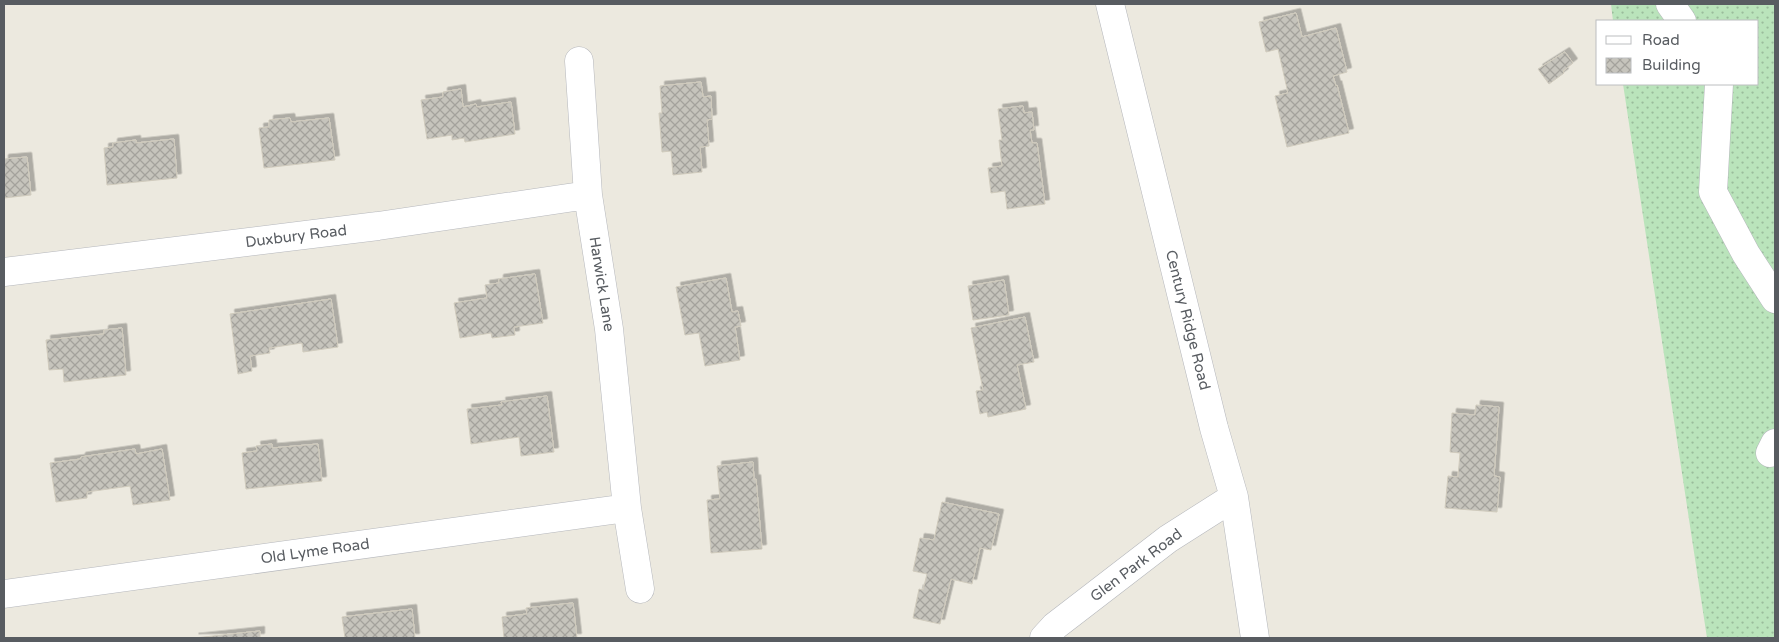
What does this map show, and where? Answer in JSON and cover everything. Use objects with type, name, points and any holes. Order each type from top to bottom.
[{"type":"street","name":"Century Ridge Road","points":[[1110,4],[1214,428],[1234,497],[1256,638]]},
{"type":"street","points":[[1670,4],[1681,20]]},
{"type":"street","name":"Harwick Lane","points":[[579,60],[588,195],[609,329],[627,508],[640,589]]},
{"type":"street","points":[[1719,85],[1713,192],[1746,254],[1775,299]]},
{"type":"street","name":"Duxbury Road","points":[[4,272],[378,226],[588,195]]},
{"type":"street","name":"Glen Park Road","points":[[1044,638],[1055,626],[1168,540],[1234,497]]},
{"type":"street","name":"Old Lyme Road","points":[[4,594],[627,508]]},
{"type":"green space","points":[[1611,4],[1775,4],[1775,638],[1707,638],[1623,85],[1759,85],[1759,20],[1613,20]]},
{"type":"building","points":[[1296,13],[1302,37],[1336,28],[1347,72],[1333,76],[1349,133],[1287,147],[1275,96],[1288,93],[1278,49],[1266,52],[1259,22]]},
{"type":"building","points":[[1565,52],[1573,63],[1563,71],[1564,73],[1549,84],[1538,69]]},
{"type":"building","points":[[701,82],[703,97],[711,96],[712,119],[707,120],[709,146],[700,147],[702,172],[673,175],[671,151],[662,152],[659,113],[662,113],[660,86]]},
{"type":"building","points":[[461,89],[463,107],[476,104],[477,107],[511,102],[515,134],[465,142],[464,138],[452,140],[452,135],[427,139],[421,100],[443,97],[443,92]]},
{"type":"building","points":[[1023,106],[1024,113],[1032,112],[1034,130],[1030,130],[1032,143],[1037,143],[1045,204],[1007,209],[1005,191],[991,193],[988,168],[1002,166],[999,140],[1002,140],[998,109]]},
{"type":"building","points":[[290,118],[291,122],[329,118],[335,160],[264,168],[259,128],[269,127],[269,120]]},
{"type":"building","points":[[174,139],[177,178],[107,185],[104,148],[113,147],[113,143],[136,140],[136,143]]},
{"type":"building","points":[[27,157],[31,195],[4,198],[4,159]]},
{"type":"building","points":[[535,274],[543,323],[514,327],[515,335],[492,338],[491,333],[460,338],[454,303],[487,298],[485,285],[499,283],[499,279]]},
{"type":"building","points":[[726,278],[732,312],[738,311],[741,326],[735,327],[740,360],[705,366],[699,333],[685,335],[676,287]]},
{"type":"building","points":[[1004,280],[1009,315],[973,320],[968,286]]},
{"type":"building","points":[[331,299],[338,347],[303,352],[302,343],[269,348],[270,353],[250,356],[252,371],[238,374],[230,314]]},
{"type":"building","points":[[1025,317],[1034,362],[1017,365],[1026,409],[988,417],[987,412],[980,414],[976,391],[983,390],[971,328]]},
{"type":"building","points":[[122,328],[126,375],[64,382],[63,369],[49,370],[46,340],[104,334],[104,330]]},
{"type":"building","points":[[547,396],[554,452],[521,456],[519,437],[471,444],[467,409],[502,405],[501,402]]},
{"type":"building","points":[[1476,405],[1499,407],[1494,476],[1500,477],[1497,512],[1445,508],[1448,476],[1458,477],[1460,453],[1450,452],[1452,413],[1475,415]]},
{"type":"building","points":[[272,444],[272,448],[318,444],[322,481],[246,489],[242,453],[257,451],[256,446]]},
{"type":"building","points":[[135,449],[136,454],[162,449],[170,500],[133,505],[130,486],[87,492],[87,498],[56,502],[50,463]]},
{"type":"building","points":[[753,462],[762,549],[711,553],[707,500],[720,499],[717,466]]},
{"type":"building","points":[[942,502],[999,514],[991,550],[980,548],[972,584],[951,579],[940,624],[913,618],[919,589],[923,590],[927,574],[913,571],[920,538],[934,540]]},
{"type":"building","points":[[573,603],[577,638],[504,638],[502,617],[527,614],[526,608]]},
{"type":"building","points":[[412,609],[415,638],[345,638],[342,617]]},
{"type":"building","points":[[260,631],[260,638],[194,638]]}]
